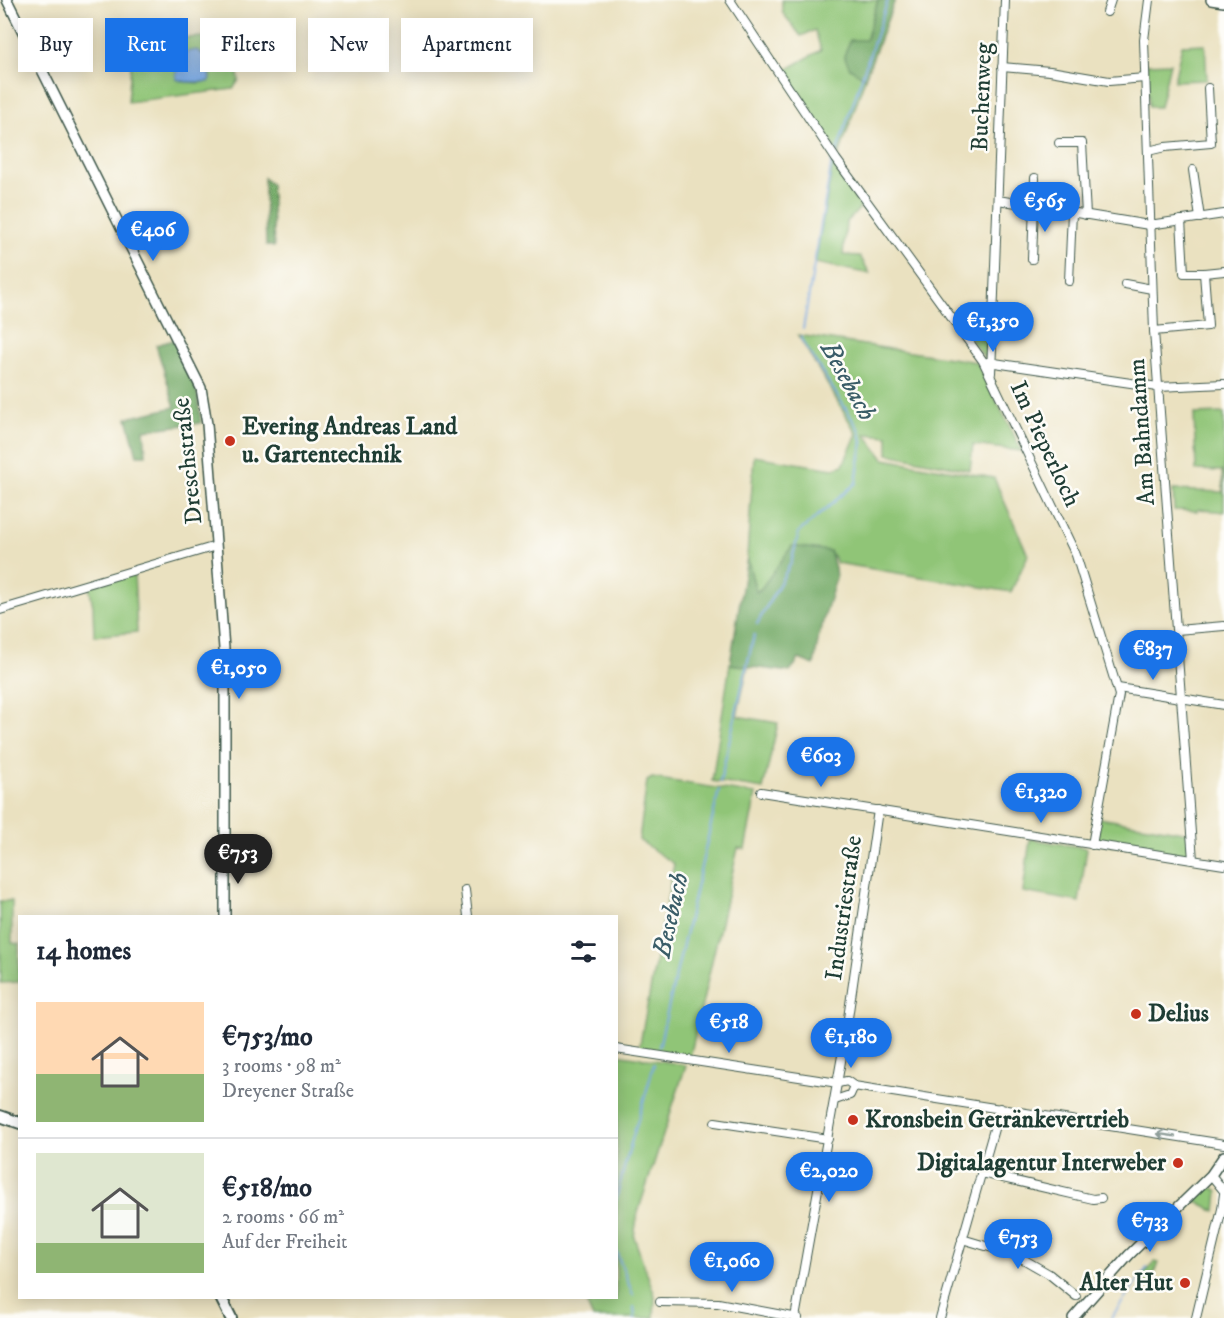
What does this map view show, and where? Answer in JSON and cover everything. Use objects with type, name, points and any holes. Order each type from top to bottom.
[{"type":"main road","points":[[0,1116],[18,1122]]},
{"type":"main road","points":[[222,1299],[231,1318]]},
{"type":"street","name":"Dreschstraße","points":[[7,0],[201,388],[207,424],[225,662],[225,915]]},
{"type":"street","name":"Im Pieperloch","points":[[730,0],[836,159],[987,362]]},
{"type":"street","name":"Buchenweg","points":[[991,375],[987,362],[998,200],[1005,0]]},
{"type":"street","points":[[1107,12],[1110,0]]},
{"type":"street","name":"Am Bahndamm","points":[[1149,0],[1144,40],[1154,331],[1183,699],[1193,860]]},
{"type":"street","points":[[1211,0],[1224,2]]},
{"type":"street","points":[[1002,67],[1050,71],[1109,81],[1145,78]]},
{"type":"street","points":[[1148,151],[1165,147],[1211,143],[1208,88]]},
{"type":"street","points":[[1059,143],[1082,143],[1086,215]]},
{"type":"street","points":[[1193,170],[1200,218]]},
{"type":"street","points":[[1032,259],[1035,178]]},
{"type":"street","points":[[998,200],[1149,225],[1224,214]]},
{"type":"street","points":[[1069,281],[1072,212]]},
{"type":"street","points":[[1181,220],[1184,273],[1224,272]]},
{"type":"street","points":[[1154,331],[1208,326],[1204,273]]},
{"type":"street","points":[[1125,284],[1152,290]]},
{"type":"street","points":[[987,362],[1158,387],[1224,384]]},
{"type":"street","name":"Im Pieperloch","points":[[991,375],[1076,555],[1118,688],[1119,694],[1092,845]]},
{"type":"street","points":[[0,610],[216,546]]},
{"type":"street","points":[[1177,630],[1224,626]]},
{"type":"street","points":[[1118,688],[1224,705]]},
{"type":"street","points":[[761,792],[1224,865]]},
{"type":"street","name":"Industriestraße","points":[[797,1318],[838,1083],[878,810]]},
{"type":"street","points":[[465,890],[468,915]]},
{"type":"street","points":[[618,1049],[838,1083],[847,1081],[854,1086],[1224,1144]]},
{"type":"street","points":[[835,1100],[850,1095],[854,1086]]},
{"type":"street","points":[[940,1318],[999,1108]]},
{"type":"street","points":[[715,1122],[828,1139]]},
{"type":"street","points":[[1073,1318],[1129,1255],[1211,1174],[1224,1156]]},
{"type":"street","points":[[981,1173],[1093,1199],[1101,1198]]},
{"type":"street","points":[[1196,1318],[1224,1192],[1211,1174]]},
{"type":"street","points":[[962,1239],[1016,1255],[1049,1274],[1076,1296]]},
{"type":"street","points":[[660,1302],[718,1303],[797,1318]]},
{"type":"green space","points":[[782,0],[878,0],[866,40],[850,68],[865,78],[839,155],[784,71],[821,50],[815,30],[801,36],[782,12]]},
{"type":"green space","points":[[878,0],[895,0],[865,78],[850,68],[844,56],[850,40],[866,40]]},
{"type":"green space","points":[[200,37],[200,58],[188,61],[188,38]]},
{"type":"green space","points":[[1205,44],[1207,80],[1174,81],[1182,45]]},
{"type":"green space","points":[[1170,63],[1160,107],[1149,107],[1147,64]]},
{"type":"green space","points":[[130,72],[176,72],[176,79],[201,83],[210,77],[209,72],[238,72],[239,80],[233,89],[128,102]]},
{"type":"green space","points":[[833,162],[861,207],[846,223],[843,255],[860,256],[870,274],[815,263]]},
{"type":"green space","points":[[264,178],[271,184],[274,247],[266,245]]},
{"type":"green space","points":[[958,322],[990,326],[988,357],[985,358]]},
{"type":"green space","points":[[798,335],[977,362],[1022,451],[973,445],[970,470],[888,454],[888,436],[865,434],[884,459],[994,478],[1028,555],[1011,592],[837,563],[830,551],[755,592],[747,557],[754,456],[833,469],[843,465],[857,434]]},
{"type":"green space","points":[[174,340],[197,391],[201,423],[144,430],[146,455],[137,455],[127,418],[175,407],[156,345]]},
{"type":"green space","points":[[1224,413],[1224,512],[1198,509],[1198,511],[1174,510],[1173,490],[1223,492],[1222,471],[1196,470],[1194,414]]},
{"type":"green space","points":[[792,546],[830,551],[835,568],[836,578],[819,635],[814,665],[799,659],[790,672],[730,664],[747,557],[756,592],[760,590]]},
{"type":"green space","points":[[134,573],[137,632],[94,636],[93,606],[89,586]]},
{"type":"green space","points":[[730,664],[748,666],[737,716],[778,723],[763,789],[712,781]]},
{"type":"green space","points":[[652,778],[756,794],[745,849],[738,848],[690,1057],[639,1049],[674,864],[639,840],[647,781]]},
{"type":"green space","points":[[1099,818],[1189,833],[1191,857],[1096,842]]},
{"type":"green space","points":[[1030,839],[1087,848],[1079,902],[1023,892]]},
{"type":"green space","points":[[0,901],[12,901],[12,943],[18,944],[18,982],[1,983]]},
{"type":"green space","points":[[618,1054],[686,1065],[638,1212],[634,1237],[655,1296],[654,1318],[593,1318],[584,1299],[618,1299]]},
{"type":"green space","points":[[1210,1186],[1218,1191],[1216,1211],[1193,1200]]},
{"type":"green space","points":[[1155,1262],[1159,1263],[1150,1282],[1139,1280]]},
{"type":"water","points":[[197,50],[200,52],[200,72],[209,72],[209,82],[186,82],[176,79],[176,72],[188,72],[188,51]]},
{"type":"waterway","name":"Besebach","points":[[836,154],[888,0]]},
{"type":"waterway","name":"Besebach","points":[[803,329],[832,160]]},
{"type":"waterway","name":"Besebach","points":[[757,624],[791,563],[799,532],[856,483],[862,442],[860,431],[801,339],[802,336]]},
{"type":"waterway","name":"Besebach","points":[[720,782],[754,635]]},
{"type":"waterway","name":"Besebach","points":[[659,1047],[719,790]]},
{"type":"waterway","name":"Besebach","points":[[618,1192],[654,1064]]},
{"type":"waterway","name":"Besebach","points":[[618,1256],[633,1295]]},
{"type":"waterway","points":[[1111,1318],[1147,1268]]},
{"type":"waterway","name":"Besebach","points":[[634,1307],[635,1318]]},
{"type":"place","name":"Evering Andreas Land u. Gartentechnik","points":[[230,441]]},
{"type":"place","name":"Delius","points":[[1136,1014]]},
{"type":"place","name":"Kronsbein Getränkevertrieb","points":[[853,1120]]},
{"type":"place","name":"Digitalagentur Interweber","points":[[1178,1163]]},
{"type":"place","name":"Alter Hut","points":[[1185,1283]]}]
